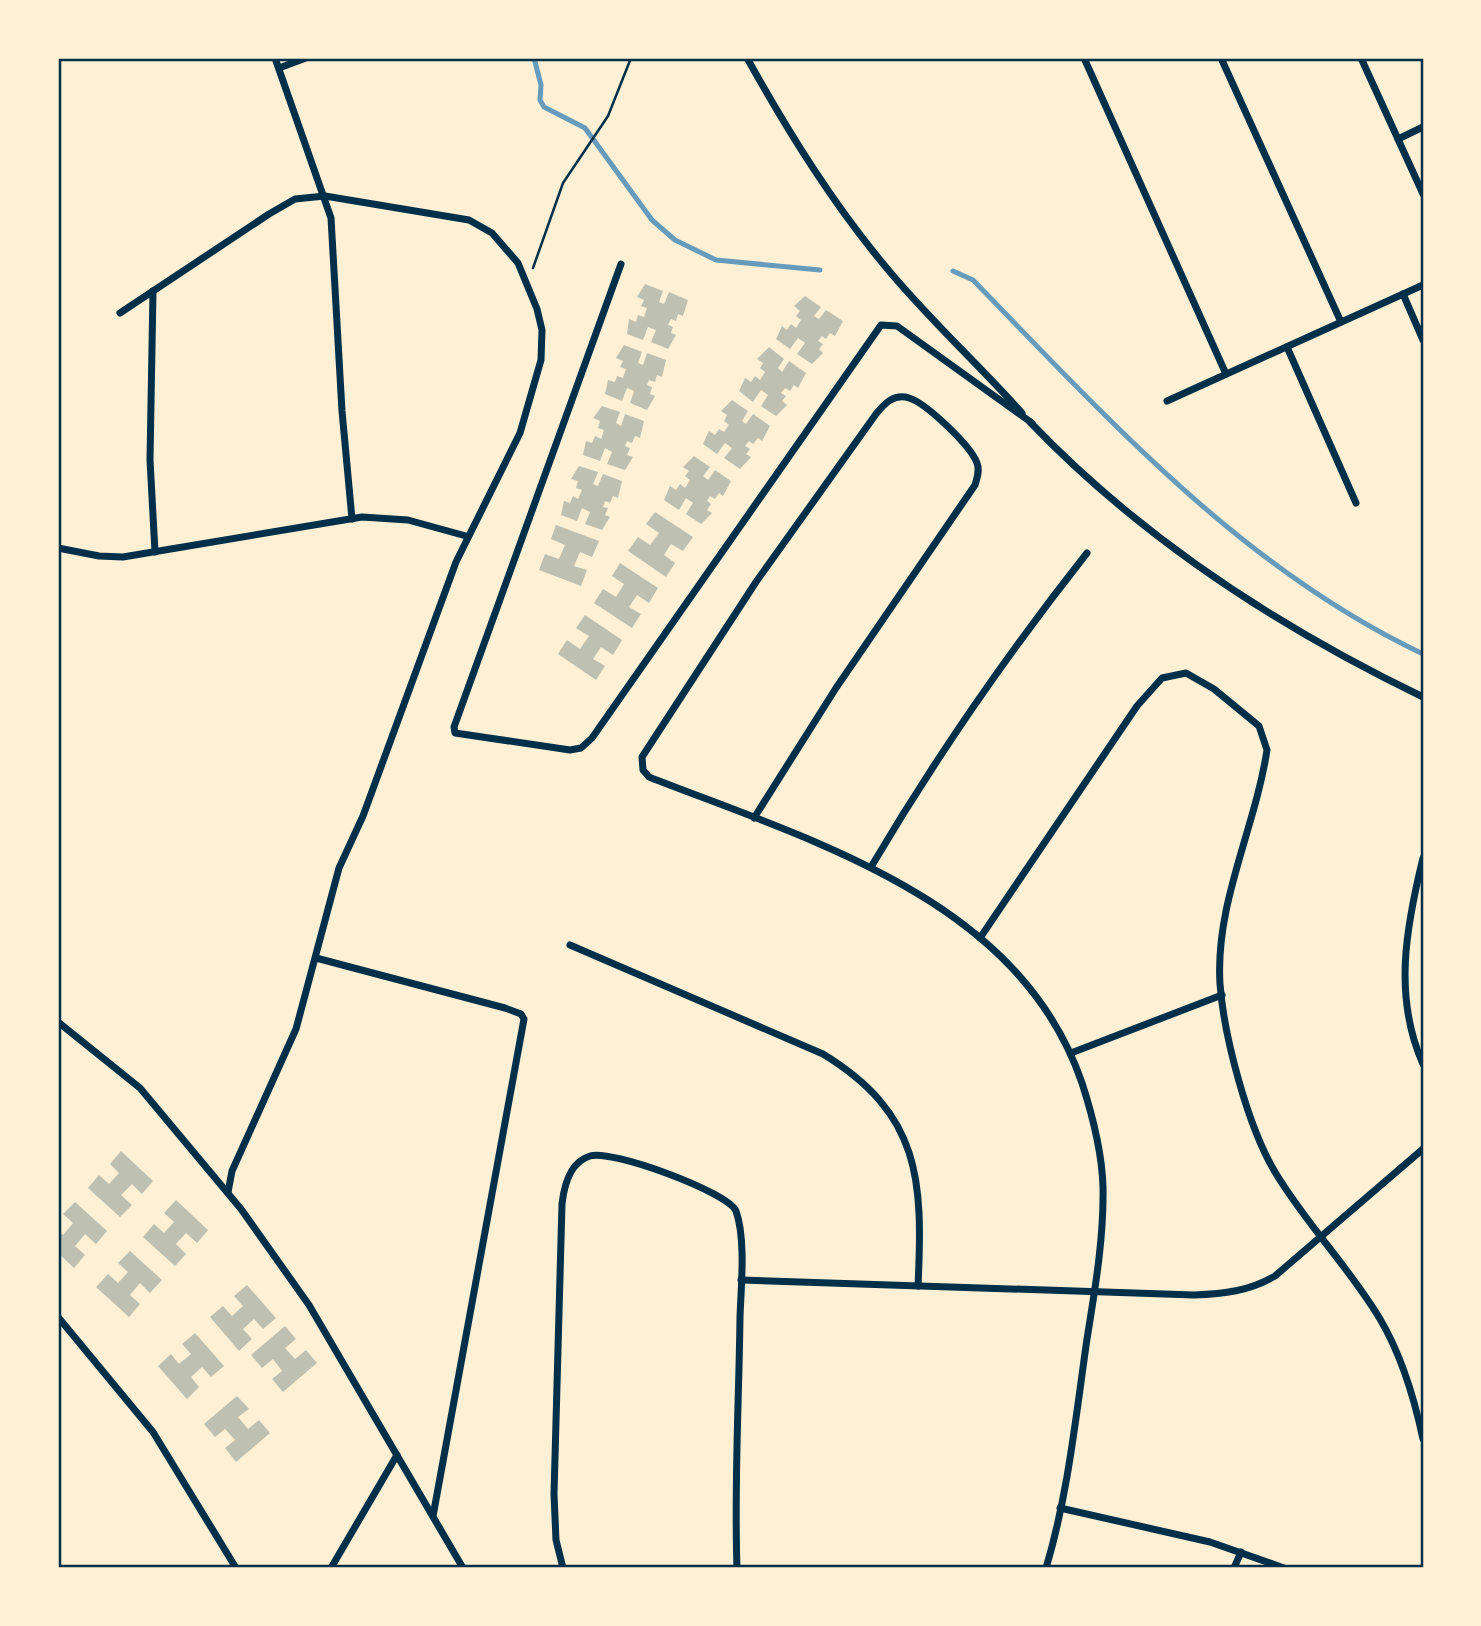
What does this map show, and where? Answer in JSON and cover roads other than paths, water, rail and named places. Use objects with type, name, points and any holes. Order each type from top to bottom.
[{"type":"street","points":[[275,58],[331,218],[342,411],[352,519]]},
{"type":"street","points":[[279,68],[306,58]]},
{"type":"street","points":[[747,58],[804,156],[866,242],[910,294],[1085,476],[1149,531],[1308,634],[1423,697]]},
{"type":"street","points":[[1084,58],[1226,374]]},
{"type":"street","points":[[1221,58],[1341,322]]},
{"type":"street","points":[[1361,58],[1423,194]]},
{"type":"street","points":[[1398,139],[1423,128]]},
{"type":"street","points":[[120,313],[295,199],[325,196],[469,220],[492,233],[506,246],[528,285],[541,330],[541,360],[533,392],[511,454],[466,536],[363,816],[339,868],[296,1029],[232,1171],[228,1192]]},
{"type":"street","points":[[621,264],[454,727],[455,733],[570,750],[581,748],[592,738],[881,325],[897,326],[1032,423]]},
{"type":"street","points":[[1167,401],[1423,285]]},
{"type":"street","points":[[153,290],[150,460],[155,552]]},
{"type":"street","points":[[1403,294],[1423,340]]},
{"type":"street","points":[[1287,347],[1356,503]]},
{"type":"street","points":[[754,818],[836,688],[975,485],[978,471],[973,456],[931,412],[909,398],[893,398],[876,414],[756,582],[642,757],[643,770],[649,777],[871,867],[933,903],[980,938],[1033,992],[1051,1016],[1070,1053],[1096,1129],[1101,1161],[1102,1215],[1094,1291],[1060,1508],[1046,1568]]},
{"type":"street","points":[[58,548],[99,556],[123,557],[352,519],[388,517],[466,536]]},
{"type":"street","points":[[871,867],[955,732],[1032,622],[1087,553]]},
{"type":"street","points":[[980,938],[1151,687],[1170,674],[1186,673],[1214,689],[1259,726],[1267,750],[1227,908],[1220,964],[1222,995],[1240,1077],[1265,1152],[1285,1187],[1381,1320],[1409,1382],[1423,1439]]},
{"type":"street","points":[[1423,858],[1408,933],[1404,991],[1408,1021],[1423,1064]]},
{"type":"street","points":[[570,945],[823,1054],[859,1078],[878,1096],[898,1124],[908,1149],[919,1194],[918,1286]]},
{"type":"street","points":[[316,958],[505,1008],[521,1014],[524,1019],[433,1516]]},
{"type":"street","points":[[1070,1053],[1222,995]]},
{"type":"street","points":[[58,1022],[140,1088],[228,1192],[297,1286],[463,1568]]},
{"type":"street","points":[[741,1280],[1194,1295],[1245,1290],[1275,1276],[1423,1149]]},
{"type":"street","points":[[563,1568],[556,1540],[554,1494],[560,1364],[560,1242],[564,1187],[575,1166],[591,1156],[620,1158],[724,1199],[736,1213],[741,1280],[737,1568]]},
{"type":"street","points":[[58,1317],[153,1432],[236,1568]]},
{"type":"street","points":[[331,1568],[397,1455]]},
{"type":"street","points":[[1060,1508],[1164,1530],[1241,1552],[1284,1568]]},
{"type":"street","points":[[1234,1568],[1241,1552]]},
{"type":"waterway","points":[[534,58],[541,85],[540,100],[544,107],[585,128],[652,220],[675,240],[716,260],[820,270]]},
{"type":"waterway","points":[[953,271],[973,280],[1075,386],[1182,488],[1237,535],[1296,579],[1358,619],[1423,654]]}]
